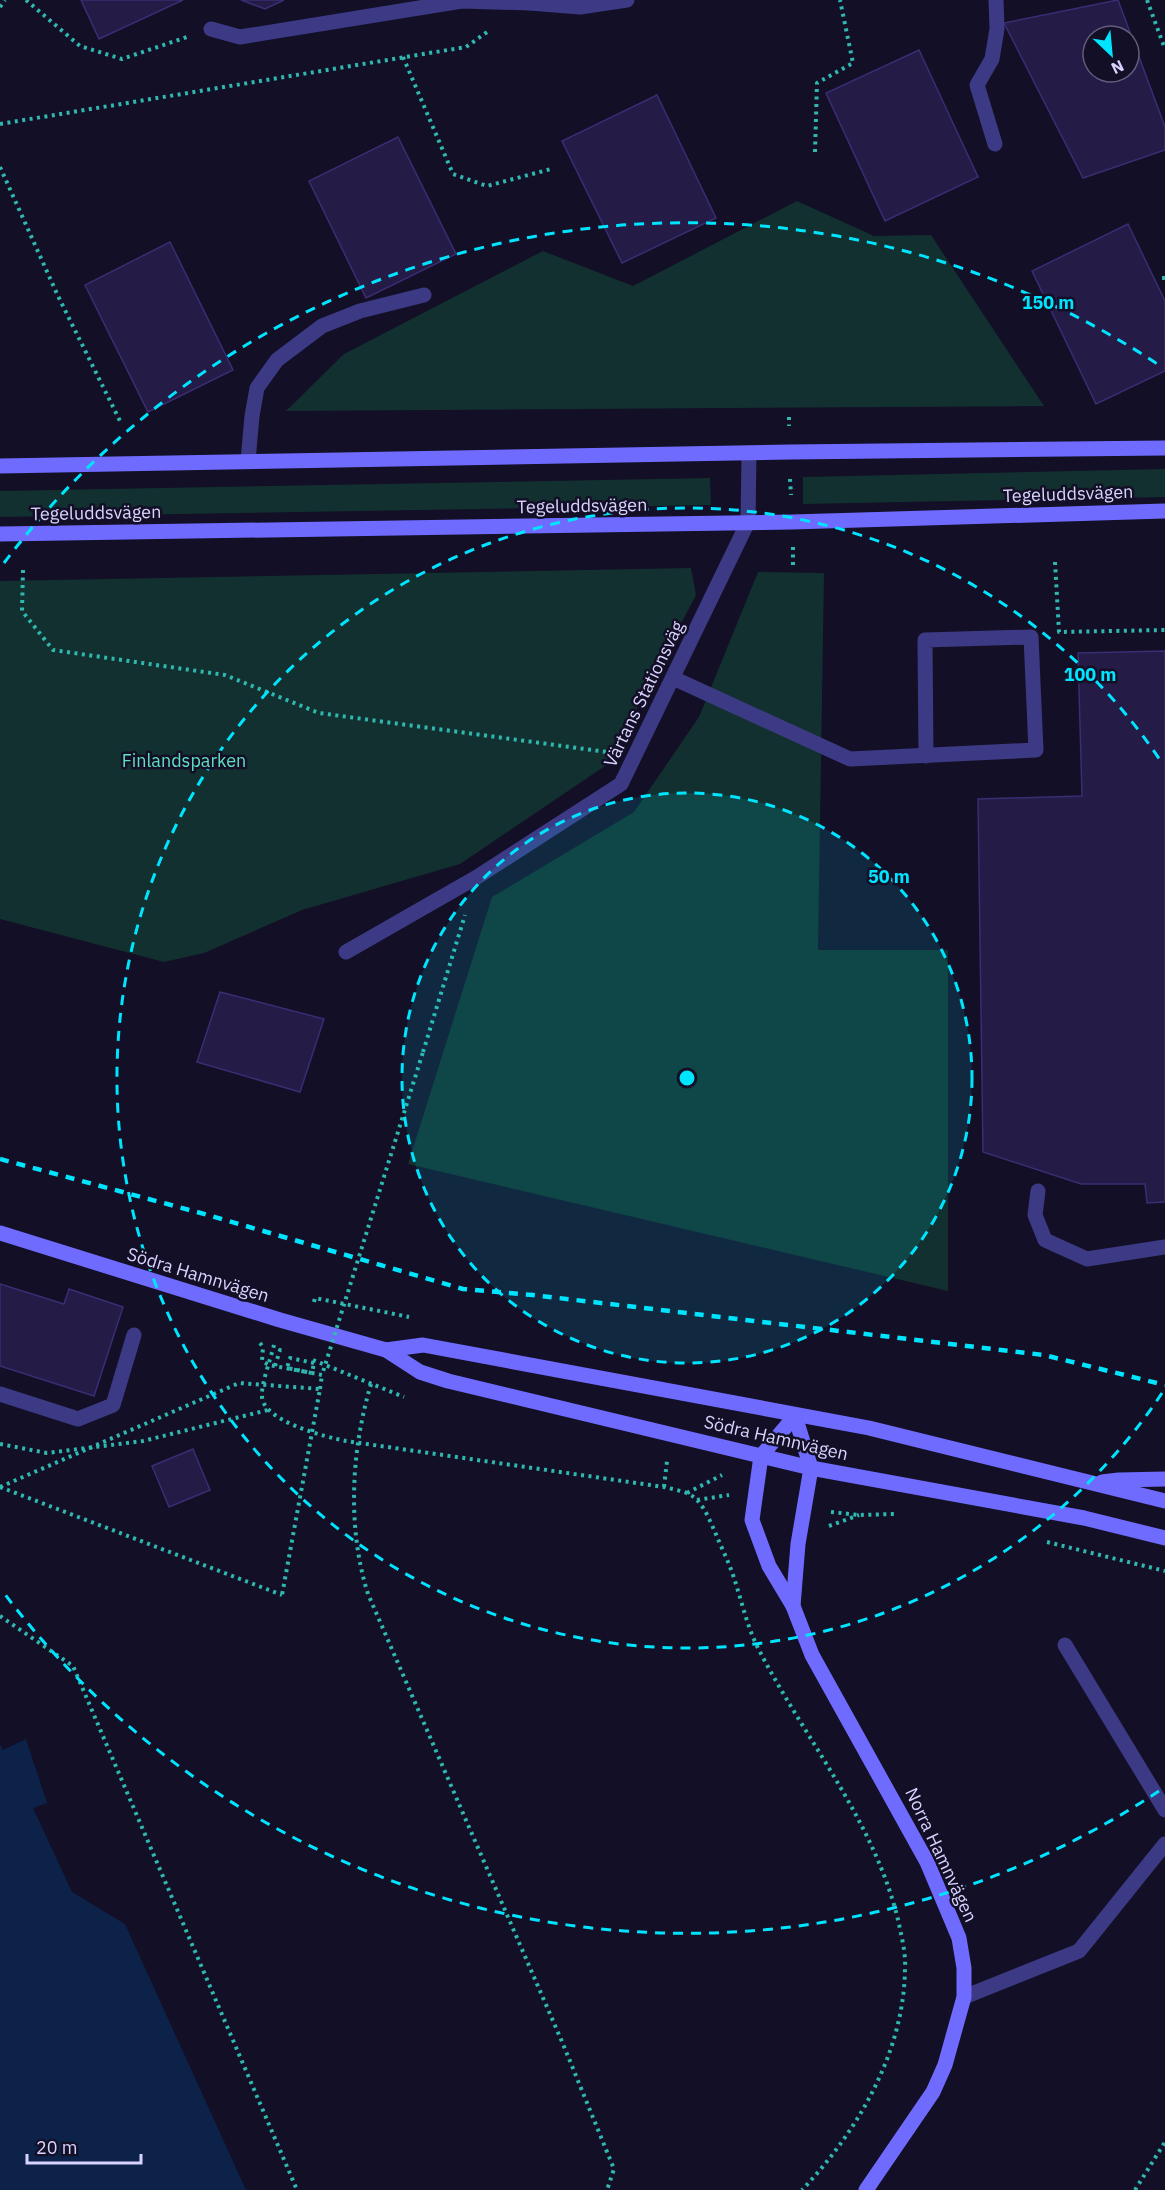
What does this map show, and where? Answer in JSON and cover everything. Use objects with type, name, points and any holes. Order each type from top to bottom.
[{"type":"main road","points":[[0,466],[1165,448]]},
{"type":"main road","name":"Tegeluddsvägen","points":[[0,534],[748,522],[1165,511]]},
{"type":"main road","name":"Södra Hamnvägen","points":[[0,1233],[280,1320],[386,1350],[420,1372],[448,1381],[811,1468],[1084,1518],[1165,1538]]},
{"type":"main road","name":"Södra Hamnvägen","points":[[386,1350],[423,1345],[869,1428],[1165,1501]]},
{"type":"main road","points":[[761,1456],[795,1416]]},
{"type":"main road","name":"Norra Hamnvägen","points":[[793,1606],[798,1544],[811,1468],[795,1416]]},
{"type":"main road","name":"Norra Hamnvägen","points":[[761,1456],[752,1520],[769,1566],[793,1606],[812,1655],[880,1773],[927,1862],[959,1938],[964,1968],[964,1998],[945,2066],[933,2092],[866,2190]]},
{"type":"main road","points":[[1094,1484],[1119,1480],[1165,1479]]},
{"type":"street","points":[[211,29],[240,37],[462,1],[580,7],[627,0]]},
{"type":"street","points":[[995,144],[977,85],[992,59],[997,29],[996,0]]},
{"type":"street","points":[[248,461],[257,388],[277,360],[322,326],[360,311],[424,296]]},
{"type":"street","name":"Värtans Stationsväg","points":[[346,952],[477,877],[621,784],[748,522],[749,453]]},
{"type":"street","points":[[673,678],[850,759],[926,756],[1036,750],[1031,637],[925,640],[926,756]]},
{"type":"street","points":[[1038,1191],[1035,1215],[1045,1240],[1087,1259],[1165,1246]]},
{"type":"street","points":[[0,1394],[78,1419],[113,1405],[134,1335]]},
{"type":"street","points":[[1065,1645],[1165,1810]]},
{"type":"street","points":[[964,1998],[1079,1952],[1165,1844]]},
{"type":"path","points":[[0,7],[5,0]]},
{"type":"path","points":[[26,0],[80,46],[122,59],[211,29]]},
{"type":"path","points":[[815,152],[817,83],[853,63],[840,0]]},
{"type":"path","points":[[1147,0],[1165,49]]},
{"type":"path","points":[[0,124],[466,47],[530,3]]},
{"type":"path","points":[[403,57],[453,174],[486,186],[551,170]]},
{"type":"path","points":[[0,167],[58,296],[120,421]]},
{"type":"path","points":[[790,479],[791,504]]},
{"type":"path","points":[[1055,562],[1059,632],[1165,630]]},
{"type":"path","points":[[23,570],[22,611],[52,650],[225,675],[319,713],[635,756]]},
{"type":"path","points":[[0,1487],[282,1595],[322,1375],[477,877]]},
{"type":"path","points":[[322,1375],[287,1368],[290,1358],[314,1363],[312,1373],[269,1365],[262,1396],[268,1410],[290,1423],[326,1437],[687,1492],[697,1500],[708,1516],[734,1577],[746,1621],[760,1651],[855,1813],[879,1862],[895,1909],[906,1966],[901,2013],[886,2064],[854,2124],[818,2173],[802,2190]]},
{"type":"path","points":[[0,1487],[239,1383],[320,1389]]},
{"type":"path","points":[[371,1384],[362,1412],[355,1470],[360,1567],[369,1594],[563,2043],[614,2169],[608,2190]]},
{"type":"path","points":[[0,1444],[47,1453],[143,1442],[268,1410]]},
{"type":"path","points":[[828,1526],[859,1515]]},
{"type":"path","points":[[1065,1546],[1165,1571]]},
{"type":"path","points":[[0,1616],[73,1666],[297,2190]]},
{"type":"path","points":[[1135,2190],[1165,2142]]},
{"type":"green space","points":[[797,201],[874,236],[931,235],[1044,406],[286,411],[344,354],[543,251],[633,286]]},
{"type":"green space","points":[[1165,469],[1165,497],[803,504],[803,477]]},
{"type":"green space","points":[[710,478],[711,505],[0,517],[0,491]]},
{"type":"green space","name":"Finlandsparken","points":[[691,568],[696,595],[608,764],[460,864],[302,910],[204,953],[164,962],[0,919],[0,581]]},
{"type":"green space","points":[[758,572],[824,573],[818,950],[948,950],[948,1291],[408,1164],[492,897],[634,812],[699,717]]},
{"type":"water","points":[[26,1739],[47,1803],[33,1808],[72,1892],[125,1924],[246,2190],[0,2190],[0,1744],[3,1750]]},
{"type":"building","points":[[81,0],[183,0],[99,39]]},
{"type":"building","points":[[241,0],[284,0],[265,9]]},
{"type":"building","points":[[1118,0],[1127,24],[1081,24],[1081,84],[1141,84],[1141,62],[1165,127],[1165,150],[1083,178],[1004,23]]},
{"type":"building","points":[[919,50],[978,177],[885,221],[826,93]]},
{"type":"building","points":[[657,95],[716,218],[622,263],[562,141]]},
{"type":"building","points":[[398,137],[456,254],[366,298],[309,181]]},
{"type":"building","points":[[1128,224],[1165,301],[1165,371],[1096,404],[1032,271]]},
{"type":"building","points":[[170,242],[233,370],[148,412],[85,285]]},
{"type":"building","points":[[1165,651],[1165,1202],[1147,1203],[1145,1184],[1081,1184],[983,1152],[978,799],[1082,796],[1078,653]]},
{"type":"building","points":[[220,992],[324,1019],[300,1092],[197,1062]]},
{"type":"building","points":[[0,1284],[64,1304],[69,1289],[123,1307],[94,1396],[0,1366]]},
{"type":"building","points":[[193,1449],[210,1490],[169,1507],[152,1466]]},
{"type":"railway","points":[[0,1159],[208,1215],[463,1289],[533,1295],[1044,1355],[1165,1385]]}]
